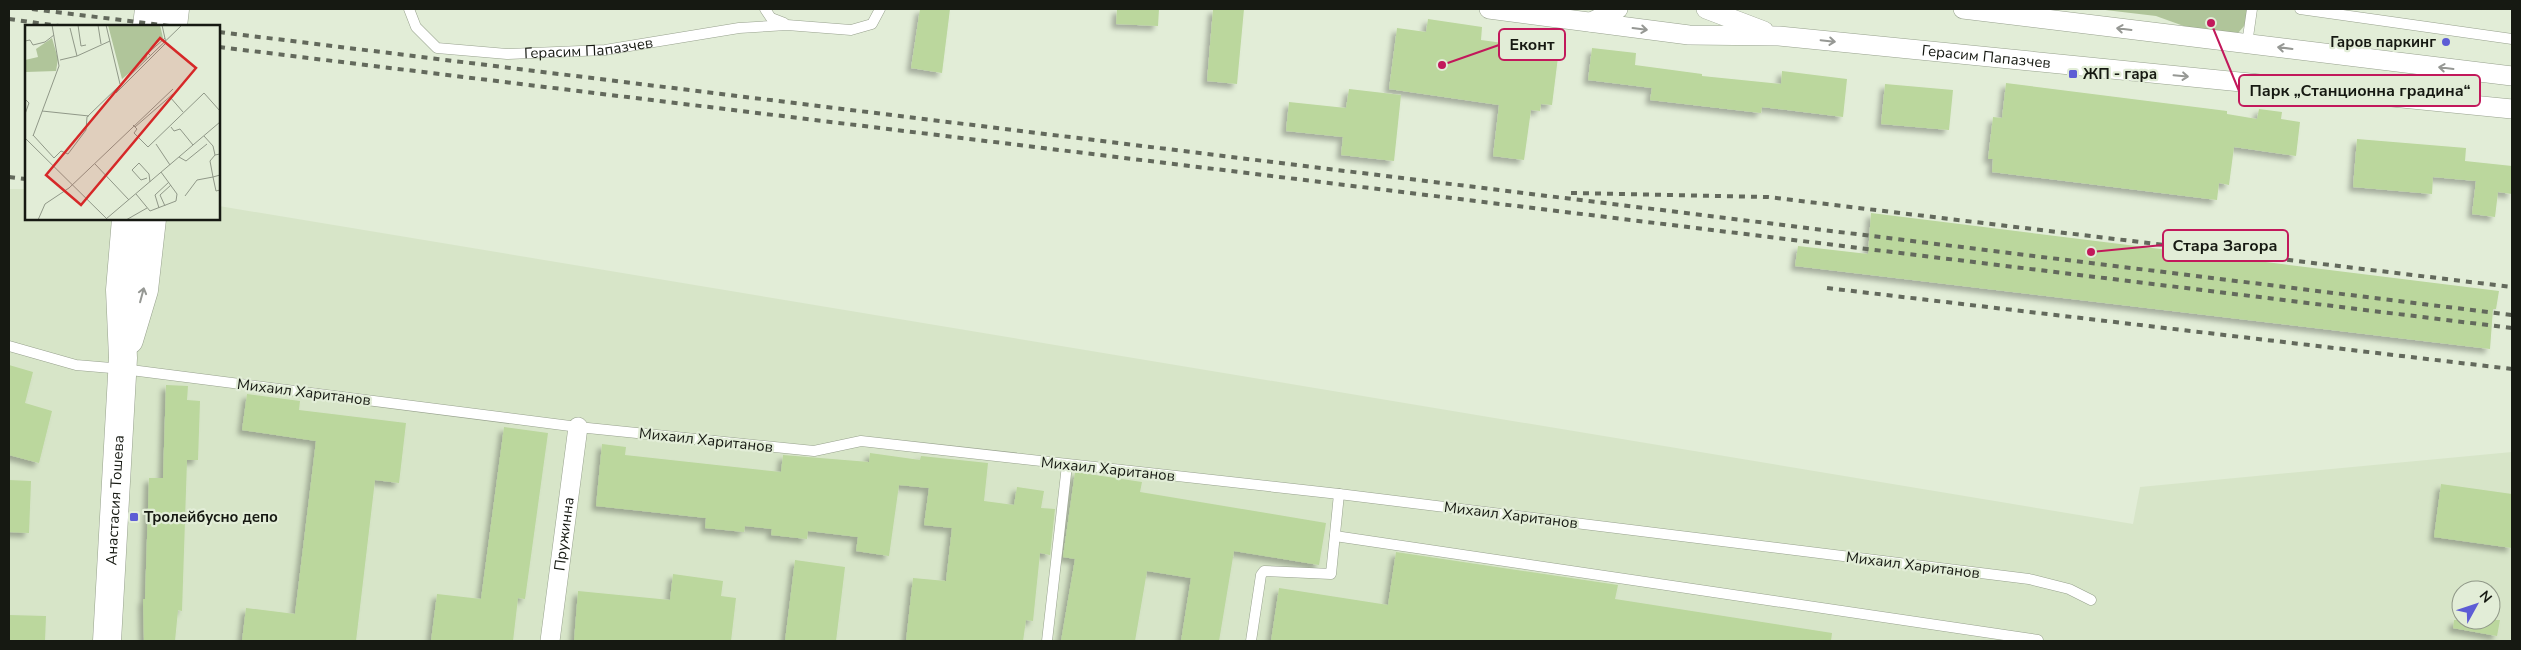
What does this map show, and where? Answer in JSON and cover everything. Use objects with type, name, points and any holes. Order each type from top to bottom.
[{"type":"main road","points":[[147,25],[149,9]]},
{"type":"main road","points":[[173,25],[175,9]]},
{"type":"main road","name":"Анастасия Тошева","points":[[107,641],[123,364],[120,290],[126,220]]},
{"type":"main road","name":"Анастасия Тошева","points":[[123,364],[144,290],[152,220]]},
{"type":"street","name":"Герасим Папазчев","points":[[1489,9],[1689,35],[1780,36],[2512,109]]},
{"type":"street","points":[[1591,22],[1618,9]]},
{"type":"street","points":[[1706,9],[1780,36]]},
{"type":"street","points":[[1963,9],[1999,11],[2512,76]]},
{"type":"street","name":"Пружинна","points":[[550,641],[578,427]]},
{"type":"lane","name":"Герасим Папазчев","points":[[409,9],[416,27],[437,48],[507,54],[605,50],[739,28],[788,25],[851,30],[872,24],[880,9]]},
{"type":"lane","name":"Герасим Папазчев","points":[[765,9],[771,18],[788,25]]},
{"type":"lane","points":[[2248,44],[2252,9]]},
{"type":"lane","points":[[2300,9],[2512,39]]},
{"type":"lane","name":"Михаил Хаританов","points":[[9,346],[76,365],[123,364],[578,427],[814,451],[861,441],[1338,494],[2029,579],[2069,589],[2091,600]]},
{"type":"lane","points":[[1046,641],[1067,465]]},
{"type":"lane","points":[[1251,641],[1261,575],[1264,571],[1328,575],[1332,571],[1338,494]]},
{"type":"lane","points":[[1335,536],[2038,640]]},
{"type":"lane","points":[[1968,641],[1970,630]]},
{"type":"shaded area","points":[[2097,9],[2248,9],[2245,25],[2238,33],[2192,29],[2156,16]]},
{"type":"shaded area","points":[[9,189],[25,189],[25,220],[220,220],[220,206],[2133,524],[2140,487],[2512,452],[2512,641],[9,641]]},
{"type":"building","points":[[920,9],[950,9],[942,73],[911,68]]},
{"type":"building","points":[[1117,9],[1159,9],[1158,26],[1116,24]]},
{"type":"building","points":[[1213,9],[1244,9],[1237,84],[1207,81]]},
{"type":"building","points":[[1428,19],[1482,27],[1481,40],[1525,46],[1526,36],[1542,38],[1541,46],[1559,49],[1552,105],[1541,104],[1540,111],[1531,110],[1524,160],[1493,156],[1499,105],[1389,89],[1397,28],[1426,32]]},
{"type":"building","points":[[1592,48],[1636,53],[1635,65],[1702,74],[1702,76],[1781,84],[1782,71],[1847,79],[1843,117],[1762,107],[1761,113],[1650,100],[1652,88],[1588,80]]},
{"type":"building","points":[[2006,83],[2227,111],[2227,114],[2257,119],[2259,109],[2282,112],[2281,119],[2300,122],[2296,156],[2234,147],[2229,185],[2219,183],[2217,200],[1992,172],[1993,159],[1988,159],[1993,117],[2002,118]]},
{"type":"building","points":[[1885,84],[1953,90],[1949,130],[1881,124]]},
{"type":"building","points":[[1349,89],[1401,95],[1394,161],[1341,155],[1343,137],[1286,131],[1289,102],[1346,108]]},
{"type":"building","points":[[2357,139],[2466,148],[2465,161],[2512,166],[2512,194],[2498,192],[2495,217],[2472,214],[2476,181],[2433,177],[2432,194],[2353,187]]},
{"type":"building","points":[[1871,213],[2499,291],[2496,309],[2493,309],[2490,349],[1795,266],[1798,246],[1868,254]]},
{"type":"building","points":[[9,365],[33,372],[25,403],[52,411],[39,463],[9,455]]},
{"type":"building","points":[[166,385],[188,386],[187,400],[200,401],[198,460],[187,460],[182,611],[178,610],[175,641],[144,641],[143,599],[145,599],[149,478],[163,478]]},
{"type":"building","points":[[247,394],[300,401],[299,410],[406,423],[399,483],[375,480],[356,641],[242,641],[246,608],[295,614],[316,441],[242,430]]},
{"type":"building","points":[[504,427],[548,433],[525,599],[518,598],[513,641],[431,641],[437,594],[481,599]]},
{"type":"building","points":[[602,444],[626,447],[625,455],[781,472],[783,455],[869,462],[870,453],[920,460],[921,456],[988,463],[984,501],[1014,505],[1017,487],[1044,491],[1041,508],[1055,509],[1050,555],[1040,553],[1033,621],[1026,620],[1023,641],[906,641],[913,578],[946,581],[952,528],[924,525],[929,488],[899,485],[889,556],[856,551],[858,537],[808,531],[807,539],[771,535],[772,529],[745,526],[744,532],[705,528],[706,518],[596,506]]},
{"type":"building","points":[[1075,472],[1142,482],[1140,492],[1326,523],[1319,565],[1234,551],[1219,641],[1181,641],[1191,578],[1147,571],[1135,641],[1061,641],[1075,559],[1063,557]]},
{"type":"building","points":[[9,480],[31,481],[29,533],[9,532]]},
{"type":"building","points":[[2441,484],[2512,494],[2512,548],[2434,537]]},
{"type":"building","points":[[1396,552],[1618,585],[1615,599],[1832,633],[1831,641],[1271,641],[1279,588],[1388,605]]},
{"type":"building","points":[[795,560],[845,567],[836,641],[785,641]]},
{"type":"building","points":[[673,574],[723,581],[721,596],[736,598],[731,641],[574,641],[578,591],[670,600]]},
{"type":"building","points":[[9,615],[46,616],[45,641],[9,641]]},
{"type":"building","points":[[2464,630],[2498,630],[2497,636]]},
{"type":"railway","points":[[32,9],[161,25]]},
{"type":"railway","points":[[9,19],[52,25]]},
{"type":"railway","points":[[220,32],[2512,315]]},
{"type":"railway","points":[[220,47],[2512,328]]},
{"type":"railway","points":[[9,177],[25,179]]},
{"type":"railway","points":[[1571,193],[1768,197],[2512,287]]},
{"type":"railway","points":[[1827,288],[2512,369]]},
{"type":"place","name":"Парк „Станционна градина“","points":[[2211,23]]},
{"type":"place","name":"Гаров паркинг","points":[[2446,42]]},
{"type":"place","name":"Еконт","points":[[1442,65]]},
{"type":"place","name":"ЖП - гара","points":[[2073,74]]},
{"type":"place","name":"Стара Загора","points":[[2091,252]]},
{"type":"place","name":"Тролейбусно депо","points":[[134,517]]}]
